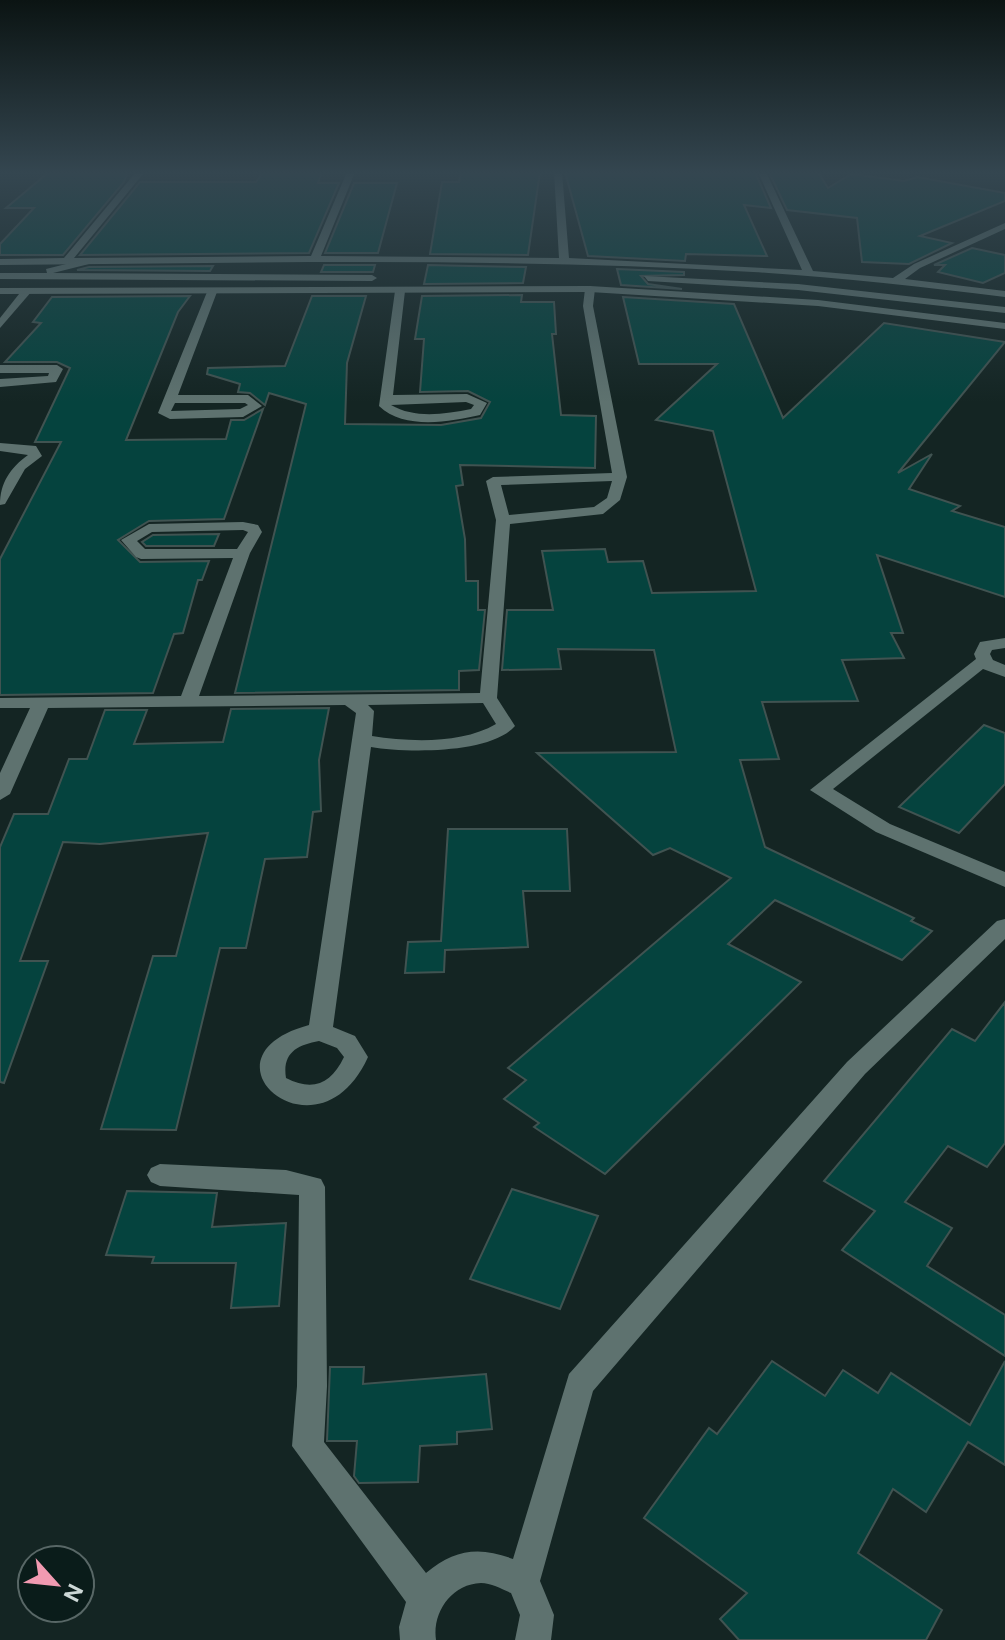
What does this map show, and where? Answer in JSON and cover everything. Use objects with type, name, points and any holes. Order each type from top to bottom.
[{"type":"street","points":[[66,262],[77,249]]},
{"type":"street","points":[[314,261],[319,249]]},
{"type":"street","points":[[563,249],[564,262]]},
{"type":"street","points":[[798,249],[808,271]]},
{"type":"street","points":[[895,281],[917,266],[955,249]]},
{"type":"street","points":[[0,262],[564,262],[808,271],[1005,294]]},
{"type":"street","points":[[45,277],[57,267],[86,262]]},
{"type":"street","points":[[0,276],[589,282],[818,303],[1005,326]]},
{"type":"street","points":[[631,277],[798,287],[1005,310]]},
{"type":"street","points":[[0,291],[400,291],[589,282]]},
{"type":"street","points":[[503,520],[598,511],[613,500],[620,477],[588,306],[589,282]]},
{"type":"street","points":[[0,325],[27,291]]},
{"type":"street","points":[[386,399],[451,397],[481,403],[476,412],[434,416],[396,415],[385,406],[400,291]]},
{"type":"street","points":[[170,399],[248,399],[256,406],[243,413],[164,413],[212,292]]},
{"type":"street","points":[[0,369],[57,369],[52,379],[0,383]]},
{"type":"street","points":[[0,447],[31,449],[35,456],[20,467],[0,501]]},
{"type":"street","points":[[0,468],[20,467]]},
{"type":"street","points":[[363,740],[384,745],[488,737],[506,726],[488,698],[503,520],[493,481],[620,477]]},
{"type":"street","points":[[187,703],[242,553],[255,532],[253,528],[149,528],[128,540],[141,554],[242,553]]},
{"type":"street","points":[[996,667],[982,654],[986,646],[1005,643]]},
{"type":"street","points":[[996,667],[978,664],[820,790],[883,828],[1005,880]]},
{"type":"street","points":[[0,703],[488,698]]},
{"type":"street","points":[[320,1032],[363,740],[365,711],[349,699]]},
{"type":"street","points":[[0,794],[42,702]]},
{"type":"street","points":[[533,1640],[537,1615],[523,1581],[580,1384],[856,1068],[1005,926]]},
{"type":"street","points":[[160,1175],[286,1181],[312,1187],[312,1386],[308,1446],[425,1599]]},
{"type":"street","points":[[418,1640],[416,1633],[425,1599],[453,1572],[483,1566],[523,1581]]},
{"type":"building","points":[[0,249],[68,249],[63,255],[0,255]]},
{"type":"building","points":[[85,249],[311,249],[309,253],[80,255]]},
{"type":"building","points":[[327,249],[379,249],[378,253],[325,253]]},
{"type":"building","points":[[431,249],[529,249],[528,255],[430,254]]},
{"type":"building","points":[[586,249],[764,249],[767,256],[686,254],[685,261],[588,256]]},
{"type":"building","points":[[860,249],[941,249],[909,264],[862,262]]},
{"type":"building","points":[[971,249],[1005,255],[1005,273],[983,283],[938,272],[945,265],[934,265]]},
{"type":"building","points":[[324,265],[375,265],[373,272],[321,272]]},
{"type":"building","points":[[428,265],[526,267],[523,283],[424,284]]},
{"type":"building","points":[[213,266],[210,271],[77,270],[89,267]]},
{"type":"building","points":[[617,269],[684,272],[684,275],[641,276],[648,284],[682,289],[621,285]]},
{"type":"building","points":[[522,295],[521,302],[554,302],[556,334],[552,334],[561,415],[596,416],[595,468],[460,465],[463,485],[456,486],[465,539],[466,581],[478,581],[478,610],[485,610],[479,670],[459,671],[459,690],[235,693],[306,404],[269,393],[265,405],[250,393],[238,392],[240,384],[207,374],[208,368],[285,366],[312,296],[366,296],[347,363],[345,424],[441,425],[481,418],[490,402],[468,391],[420,392],[424,339],[415,339],[422,296]]},
{"type":"building","points":[[190,296],[178,312],[126,440],[226,439],[231,420],[244,420],[263,409],[224,519],[149,521],[118,540],[140,562],[209,561],[202,580],[198,580],[183,633],[174,634],[153,693],[0,695],[0,559],[61,442],[35,442],[70,368],[57,362],[5,362],[41,323],[33,322],[52,297]]},
{"type":"building","points":[[623,297],[734,304],[783,418],[884,323],[1005,342],[898,473],[932,454],[909,489],[960,506],[952,511],[1005,527],[1005,597],[877,555],[903,633],[891,633],[904,658],[842,660],[858,701],[762,702],[779,759],[740,760],[765,847],[914,918],[911,921],[932,931],[902,960],[775,900],[728,944],[801,982],[605,1174],[534,1127],[539,1123],[504,1099],[526,1080],[508,1068],[731,878],[670,848],[653,855],[537,753],[676,752],[654,650],[558,649],[561,669],[502,670],[507,610],[553,610],[542,551],[605,549],[608,562],[643,561],[652,593],[756,591],[713,431],[656,420],[717,364],[639,364]]},
{"type":"building","points":[[219,534],[214,546],[146,546],[142,542],[153,535]]},
{"type":"building","points":[[329,708],[319,760],[321,811],[313,812],[307,857],[265,859],[246,948],[220,948],[176,1130],[101,1129],[153,956],[176,956],[208,833],[100,844],[63,842],[20,961],[48,961],[4,1083],[0,1082],[0,847],[14,814],[48,814],[69,759],[87,759],[105,710],[147,710],[134,744],[223,742],[231,709]]},
{"type":"building","points":[[984,725],[1005,733],[1005,784],[959,833],[899,807]]},
{"type":"building","points":[[448,829],[567,829],[570,891],[523,891],[528,947],[445,950],[444,972],[405,973],[408,942],[441,941]]},
{"type":"building","points":[[1005,1002],[1005,1143],[987,1167],[948,1146],[905,1202],[952,1228],[927,1266],[1005,1315],[1005,1356],[842,1250],[875,1211],[824,1181],[952,1029],[975,1041]]},
{"type":"building","points":[[512,1189],[598,1216],[560,1309],[470,1279]]},
{"type":"building","points":[[127,1191],[217,1193],[212,1227],[286,1223],[279,1306],[231,1308],[236,1263],[152,1263],[154,1257],[106,1255]]},
{"type":"building","points":[[772,1361],[825,1396],[843,1370],[878,1393],[891,1373],[970,1425],[1005,1361],[1005,1465],[968,1442],[926,1512],[893,1489],[858,1553],[942,1610],[926,1640],[739,1640],[720,1619],[747,1593],[644,1518],[709,1428],[717,1434]]},
{"type":"building","points":[[330,1367],[364,1367],[363,1384],[486,1374],[492,1429],[457,1432],[457,1444],[420,1446],[418,1482],[359,1483],[354,1476],[357,1441],[327,1441]]}]
